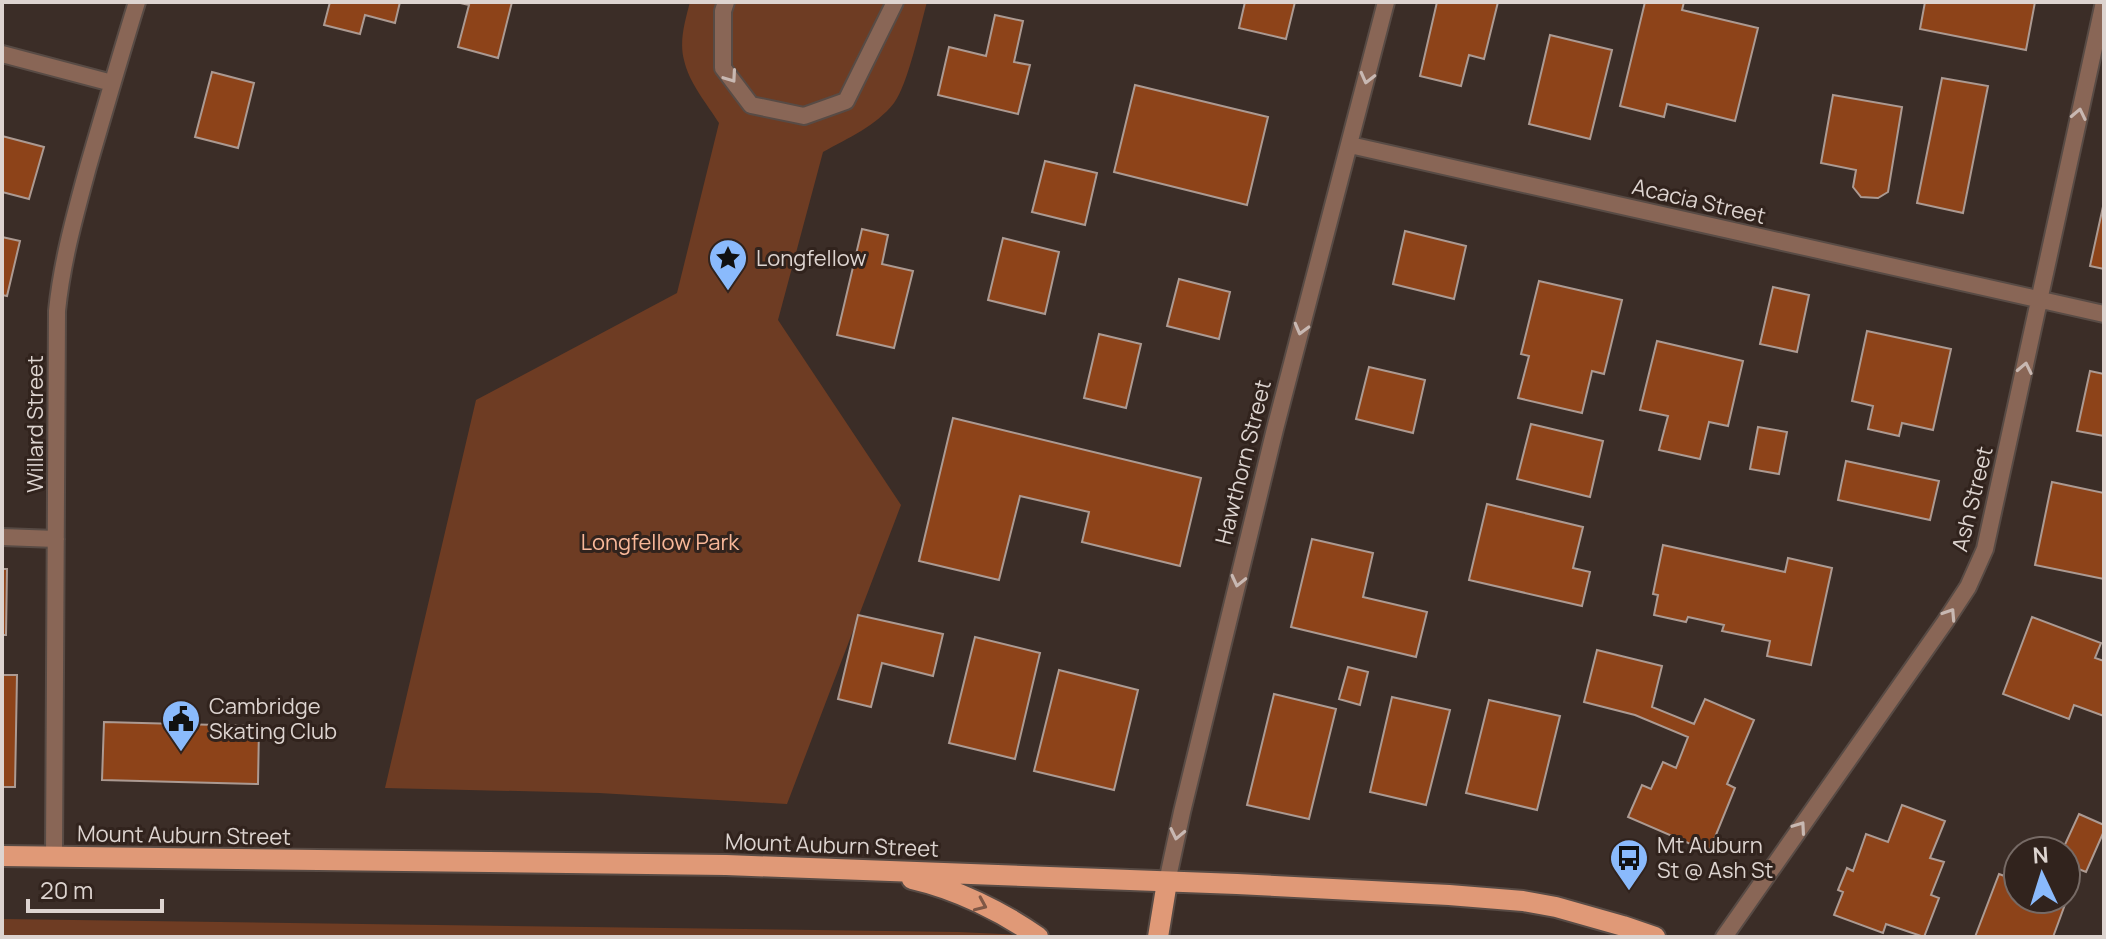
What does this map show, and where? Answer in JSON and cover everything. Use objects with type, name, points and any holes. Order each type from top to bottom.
[{"type":"main road","name":"Mount Auburn Street","points":[[2,856],[726,865],[1237,884],[1486,897],[1556,907],[1655,937]]},
{"type":"main road","points":[[881,871],[920,880],[955,893],[1017,922],[1038,937]]},
{"type":"main road","name":"Hawthorn Street","points":[[1158,937],[1167,882]]},
{"type":"street","name":"Willard Street","points":[[54,856],[59,287],[68,240],[137,2]]},
{"type":"street","points":[[726,2],[723,11],[723,68],[751,105],[804,116],[846,101],[895,2]]},
{"type":"street","name":"Hawthorn Street","points":[[1167,882],[1275,429],[1386,2]]},
{"type":"street","name":"Ash Street","points":[[1724,937],[1945,622],[1985,549],[2104,2]]},
{"type":"street","points":[[2,54],[112,83]]},
{"type":"street","name":"Acacia Street","points":[[1350,145],[2104,314]]},
{"type":"street","points":[[2,537],[56,539]]},
{"type":"green space","name":"Longfellow Park","points":[[690,2],[927,2],[909,69],[894,103],[870,125],[823,152],[778,320],[901,505],[787,804],[599,793],[385,788],[476,400],[677,293],[719,123],[686,69],[682,38]]},
{"type":"green space","points":[[2,919],[958,932],[1065,937],[2,937]]},
{"type":"building","points":[[330,2],[400,2],[395,23],[365,15],[360,34],[324,25]]},
{"type":"building","points":[[456,2],[512,2],[498,58],[458,47],[469,5]]},
{"type":"building","points":[[1245,2],[1295,2],[1286,39],[1239,28]]},
{"type":"building","points":[[1437,2],[1498,2],[1484,59],[1469,55],[1461,86],[1420,76]]},
{"type":"building","points":[[1645,2],[1684,2],[1682,10],[1758,28],[1735,121],[1667,104],[1664,117],[1620,106]]},
{"type":"building","points":[[1925,2],[2035,2],[2026,50],[1920,29]]},
{"type":"building","points":[[995,15],[1023,21],[1014,62],[1030,65],[1018,114],[938,95],[949,47],[986,56]]},
{"type":"building","points":[[1550,35],[1612,50],[1590,139],[1529,124]]},
{"type":"building","points":[[212,72],[254,83],[238,148],[195,137]]},
{"type":"building","points":[[1942,78],[1988,86],[1963,213],[1917,203]]},
{"type":"building","points":[[1135,85],[1268,117],[1247,205],[1114,172]]},
{"type":"building","points":[[1833,95],[1902,107],[1888,192],[1878,198],[1861,197],[1853,187],[1856,170],[1821,163]]},
{"type":"building","points":[[2,136],[44,147],[29,199],[2,192]]},
{"type":"building","points":[[1045,161],[1097,173],[1085,225],[1032,212]]},
{"type":"building","points":[[2104,202],[2104,269],[2090,266]]},
{"type":"building","points":[[862,229],[888,235],[882,264],[913,271],[894,348],[837,335]]},
{"type":"building","points":[[1405,231],[1466,246],[1454,299],[1393,284]]},
{"type":"building","points":[[2,237],[20,241],[7,296],[2,295]]},
{"type":"building","points":[[1003,238],[1059,252],[1045,314],[988,300]]},
{"type":"building","points":[[1179,279],[1230,292],[1219,339],[1167,326]]},
{"type":"building","points":[[1539,281],[1622,300],[1604,374],[1592,371],[1582,413],[1518,398],[1529,356],[1521,354]]},
{"type":"building","points":[[1773,287],[1809,295],[1797,352],[1760,344]]},
{"type":"building","points":[[1867,331],[1951,349],[1933,430],[1902,423],[1899,436],[1868,429],[1873,406],[1852,401]]},
{"type":"building","points":[[1099,334],[1141,344],[1126,408],[1084,398]]},
{"type":"building","points":[[1657,341],[1743,361],[1728,426],[1709,422],[1700,459],[1659,450],[1668,416],[1640,410]]},
{"type":"building","points":[[1369,367],[1425,380],[1413,433],[1356,419]]},
{"type":"building","points":[[2090,371],[2104,374],[2104,436],[2077,431]]},
{"type":"building","points":[[953,418],[1201,478],[1180,566],[1082,542],[1089,512],[1020,496],[999,580],[919,561]]},
{"type":"building","points":[[1531,424],[1603,441],[1590,497],[1517,479]]},
{"type":"building","points":[[1758,427],[1787,432],[1779,474],[1750,469]]},
{"type":"building","points":[[1846,461],[1939,481],[1930,520],[1838,500]]},
{"type":"building","points":[[2052,482],[2104,493],[2104,579],[2035,565]]},
{"type":"building","points":[[1487,504],[1583,527],[1573,568],[1590,572],[1582,606],[1469,580]]},
{"type":"building","points":[[1312,539],[1373,553],[1363,597],[1427,612],[1416,657],[1291,627]]},
{"type":"building","points":[[1663,545],[1785,572],[1788,558],[1832,568],[1811,665],[1767,656],[1770,641],[1722,631],[1724,625],[1688,617],[1686,622],[1654,615],[1658,595],[1653,594]]},
{"type":"building","points":[[2,569],[7,569],[6,635],[2,635]]},
{"type":"building","points":[[858,615],[943,634],[933,676],[882,663],[871,707],[838,699]]},
{"type":"building","points":[[2032,617],[2101,643],[2095,658],[2104,661],[2104,716],[2074,705],[2069,719],[2003,694]]},
{"type":"building","points":[[975,637],[1040,653],[1015,759],[949,743]]},
{"type":"building","points":[[1597,650],[1662,666],[1652,707],[1694,724],[1705,699],[1754,720],[1727,784],[1735,788],[1709,852],[1628,817],[1642,785],[1651,789],[1663,762],[1676,768],[1688,737],[1635,715],[1584,702]]},
{"type":"building","points":[[1348,667],[1368,672],[1360,705],[1339,699]]},
{"type":"building","points":[[1059,670],[1138,690],[1114,790],[1034,771]]},
{"type":"building","points":[[2,675],[17,675],[15,787],[2,787]]},
{"type":"building","points":[[1274,694],[1336,709],[1309,819],[1247,805]]},
{"type":"building","points":[[1392,697],[1450,710],[1426,805],[1370,792]]},
{"type":"building","points":[[1489,700],[1560,716],[1537,810],[1466,793]]},
{"type":"building","name":"Cambridge Skating Club","points":[[104,722],[259,726],[258,784],[102,780]]},
{"type":"building","points":[[1902,805],[1945,821],[1930,858],[1944,862],[1931,895],[1939,898],[1924,937],[1886,924],[1883,933],[1834,915],[1843,892],[1838,890],[1847,868],[1853,871],[1866,834],[1888,842]]},
{"type":"building","points":[[2079,814],[2104,825],[2086,872],[2082,870],[2082,835],[2069,835]]},
{"type":"building","points":[[1999,874],[2002,875],[2002,915],[2061,915],[2053,937],[1975,937]]},
{"type":"place","name":"Longfellow","points":[[728,292]]},
{"type":"place","name":"Cambridge Skating Club","points":[[181,753]]},
{"type":"place","name":"Mt Auburn St @ Ash St","points":[[1629,892]]}]
